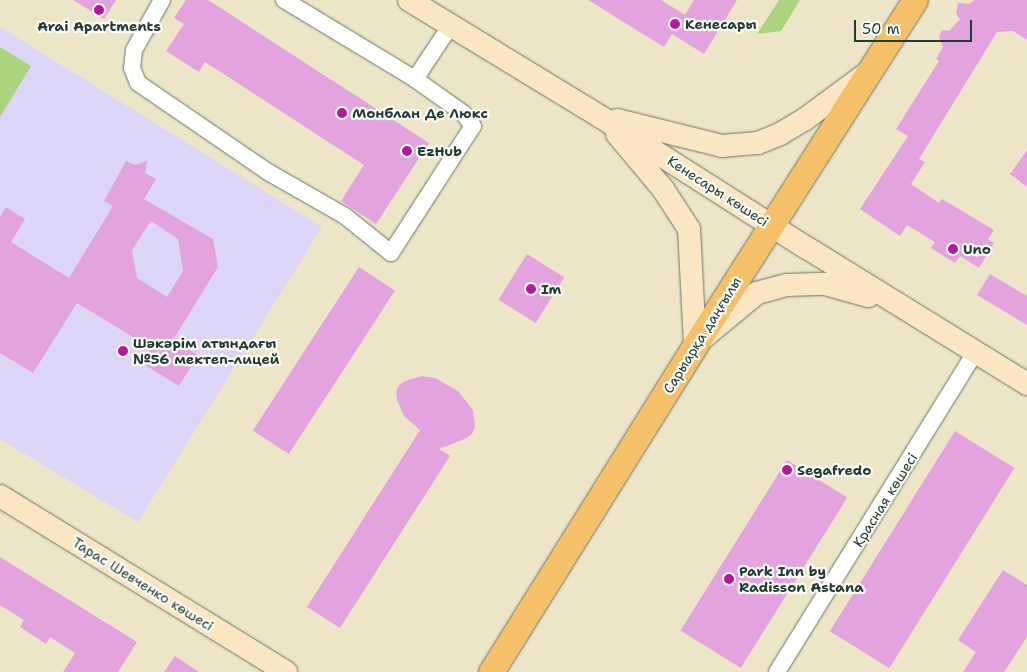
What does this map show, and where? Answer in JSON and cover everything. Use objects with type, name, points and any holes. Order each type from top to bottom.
[{"type":"main road","name":"Сарыарқа даңғылы","points":[[491,672],[770,226],[915,0]]},
{"type":"street","points":[[162,0],[134,50],[132,68],[138,83],[268,172],[345,216],[391,254],[473,126],[463,113],[415,79],[284,0]]},
{"type":"street","name":"Кенесары көшесі","points":[[409,0],[601,117],[770,226],[1027,384]]},
{"type":"street","points":[[415,79],[451,25]]},
{"type":"street","points":[[601,117],[722,146],[758,143],[780,134],[805,119],[869,72]]},
{"type":"street","points":[[601,117],[663,189],[689,229],[695,345]]},
{"type":"street","points":[[695,345],[756,293],[787,285],[825,284],[898,305]]},
{"type":"street","name":"Красная көшесі","points":[[777,672],[975,353]]},
{"type":"street","name":"Тарас Шевченко көшесі","points":[[0,496],[286,672]]},
{"type":"shaded area","name":"Шәкәрім атындағы №56 мектеп-лицей","points":[[0,27],[322,227],[138,522],[0,439]]},
{"type":"green space","points":[[779,0],[800,0],[781,31],[757,34]]},
{"type":"green space","points":[[0,47],[31,66],[0,117]]},
{"type":"building","name":"Arai Apartments","points":[[73,0],[116,0],[104,19]]},
{"type":"building","name":"Монблан Де Люкс","points":[[186,0],[208,0],[429,143],[376,224],[341,201],[364,165],[205,62],[199,72],[166,51],[184,24],[174,18]]},
{"type":"building","name":"Кенесары","points":[[588,0],[661,0],[685,15],[694,0],[737,0],[704,54],[672,34],[664,47]]},
{"type":"building","points":[[974,0],[1027,0],[1027,40],[1013,31],[997,32],[919,159],[925,162],[911,184],[939,203],[942,199],[994,230],[988,239],[994,243],[979,268],[960,256],[955,263],[931,248],[935,242],[907,225],[900,236],[860,209],[908,136],[896,129],[939,61],[936,59],[943,47],[939,37],[942,30],[949,31],[960,19],[956,13],[958,3],[970,4]]},
{"type":"building","points":[[1027,150],[1027,187],[1010,174]]},
{"type":"building","points":[[126,161],[135,165],[147,161],[145,173],[156,179],[144,199],[213,239],[218,267],[173,340],[198,355],[179,386],[142,363],[151,348],[77,303],[33,373],[0,353],[0,217],[6,207],[25,219],[11,242],[69,278],[113,206],[104,201]],"holes":[[[151,221],[178,239],[183,271],[167,297],[137,278],[132,250]]]},
{"type":"building","name":"Im","points":[[527,254],[564,277],[536,323],[498,300]]},
{"type":"building","points":[[359,267],[395,290],[289,454],[253,431]]},
{"type":"building","points":[[990,274],[1027,296],[1027,325],[977,295]]},
{"type":"building","points":[[422,376],[435,378],[458,391],[473,410],[475,427],[472,434],[467,438],[439,449],[450,456],[340,628],[307,607],[420,430],[404,416],[397,400],[396,392],[399,385],[405,381]]},
{"type":"building","points":[[955,431],[1014,468],[889,668],[830,631]]},
{"type":"building","points":[[787,460],[847,498],[741,668],[680,630]]},
{"type":"building","points":[[0,557],[137,642],[118,672],[63,672],[75,653],[50,637],[46,644],[20,627],[24,620],[0,605]]},
{"type":"building","points":[[1003,570],[1027,585],[1027,637],[1004,672],[963,672],[976,652],[958,640]]},
{"type":"building","points":[[175,656],[199,672],[164,672]]},
{"type":"place","name":"Arai Apartments","points":[[99,10]]},
{"type":"place","name":"Кенесары","points":[[675,24]]},
{"type":"place","name":"Монблан Де Люкс","points":[[342,113]]},
{"type":"place","name":"EzHub","points":[[407,151]]},
{"type":"place","name":"Uno","points":[[953,249]]},
{"type":"place","name":"Im","points":[[531,289]]},
{"type":"place","name":"Шәкәрім атындағы №56 мектеп-лицей","points":[[123,351]]},
{"type":"place","name":"Segafredo","points":[[787,470]]},
{"type":"place","name":"Park Inn by Radisson Astana","points":[[729,579]]}]
